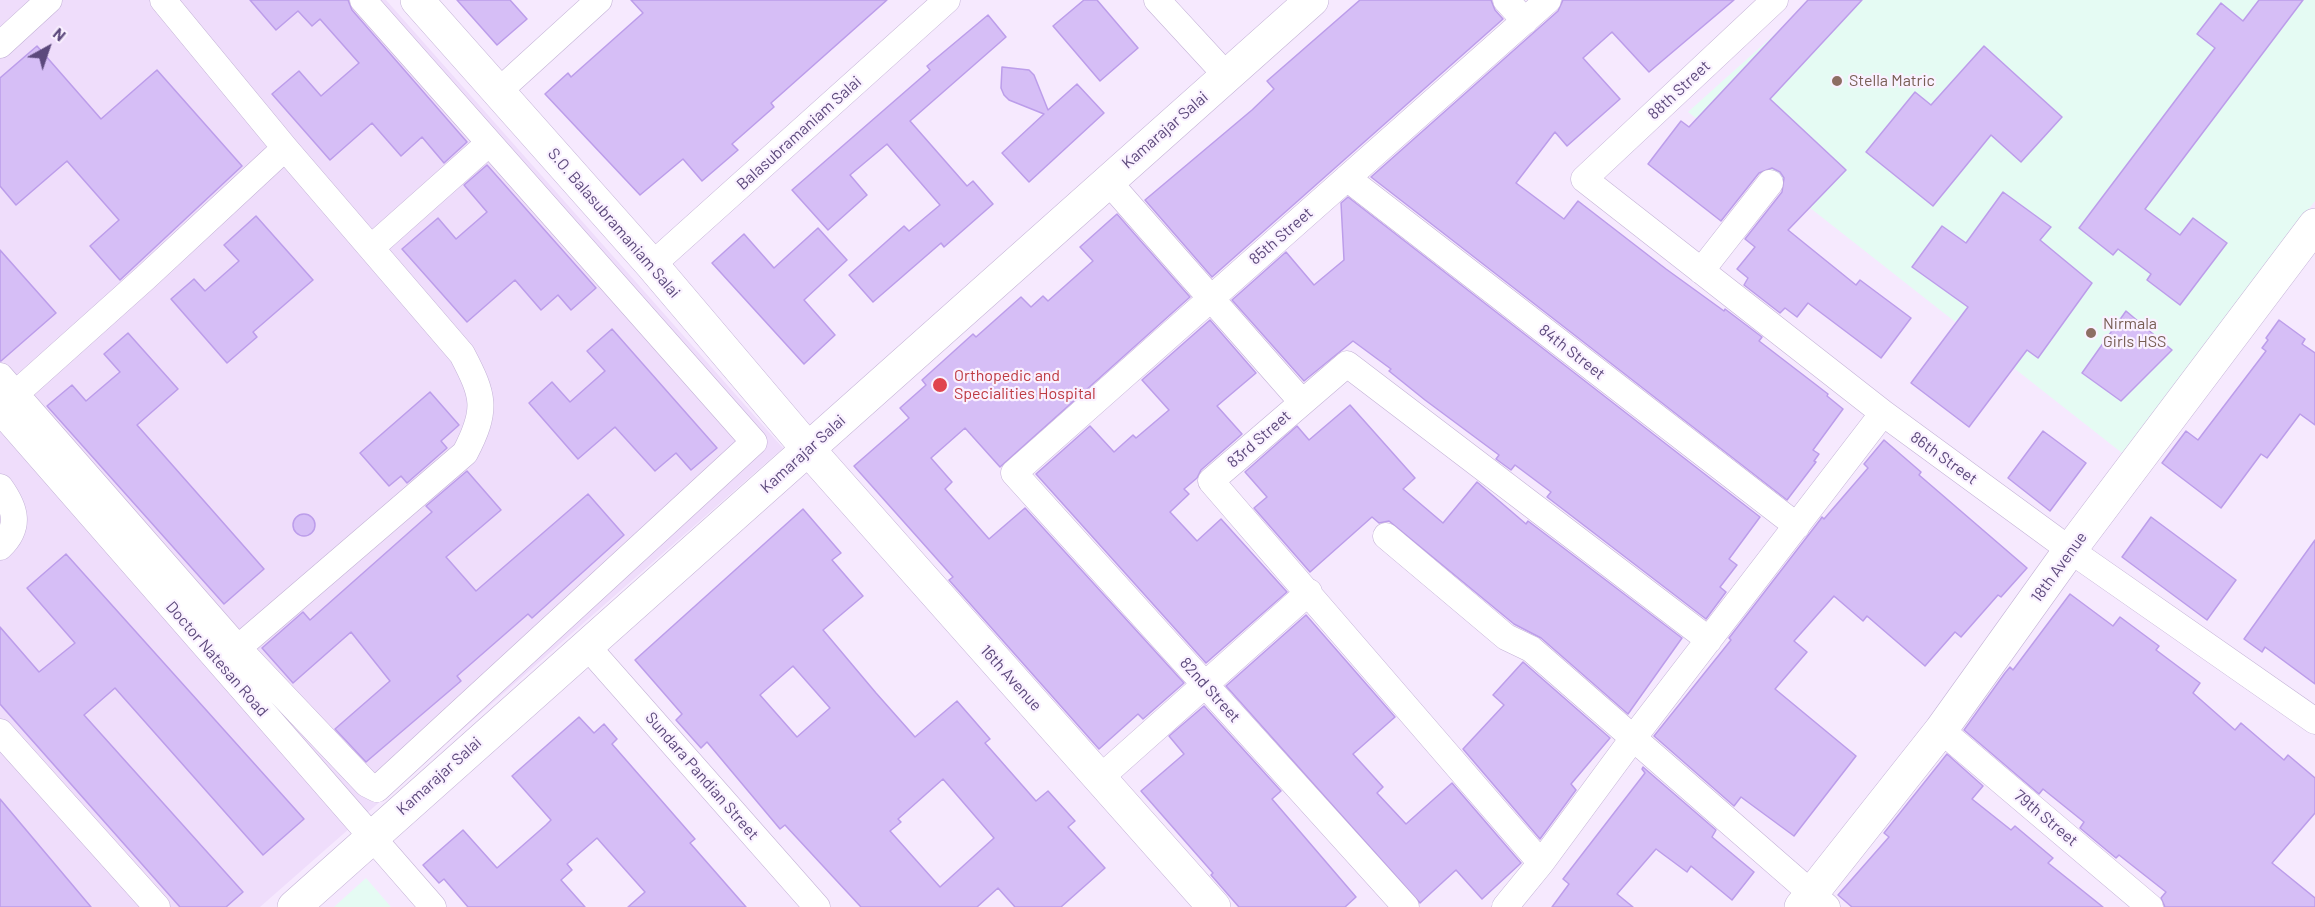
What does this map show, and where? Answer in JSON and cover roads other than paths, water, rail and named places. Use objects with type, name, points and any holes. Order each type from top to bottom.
[{"type":"street","points":[[0,45],[49,0]]},
{"type":"street","points":[[163,0],[285,148],[462,354],[481,394],[477,431],[465,453],[238,648]]},
{"type":"street","points":[[285,148],[145,278],[4,397],[367,784],[377,789],[754,442],[363,0]]},
{"type":"street","name":"S.O. Balasubramaniam Salai","points":[[417,0],[652,265],[808,449]]},
{"type":"street","name":"Balasubramaniam Salai","points":[[652,265],[947,0]]},
{"type":"street","points":[[1157,0],[1227,76]]},
{"type":"street","name":"Kamarajar Salai","points":[[294,907],[1107,180],[1312,0]]},
{"type":"street","points":[[1506,0],[1525,21]]},
{"type":"street","name":"85th Street","points":[[1014,472],[1548,0]]},
{"type":"street","name":"88th Street","points":[[1584,179],[1775,0]]},
{"type":"street","points":[[499,91],[589,3]]},
{"type":"street","points":[[372,248],[488,144]]},
{"type":"street","name":"84th Street","points":[[1347,178],[1797,526]]},
{"type":"street","name":"86th Street","points":[[1584,179],[1883,413],[2070,550],[2315,722]]},
{"type":"street","points":[[1107,180],[1302,402]]},
{"type":"street","points":[[1701,271],[1770,183]]},
{"type":"street","name":"18th Avenue","points":[[1814,902],[2070,550],[2315,225]]},
{"type":"street","name":"83rd Street","points":[[1541,864],[1211,481],[1347,364],[1709,640]]},
{"type":"street","name":"Doctor Natesan Road","points":[[4,397],[371,837],[433,907]]},
{"type":"street","points":[[1505,907],[1541,864],[1634,737],[1883,413]]},
{"type":"street","name":"16th Avenue","points":[[808,449],[1214,907]]},
{"type":"street","name":"82nd Street","points":[[1014,472],[1406,907]]},
{"type":"street","points":[[0,487],[14,506],[15,523],[9,538],[0,547]]},
{"type":"street","points":[[1386,536],[1506,636],[1530,649],[1634,737],[1814,902]]},
{"type":"street","points":[[1100,778],[1308,592]]},
{"type":"street","name":"Sundara Pandian Street","points":[[586,645],[817,907]]},
{"type":"street","name":"79th Street","points":[[1941,730],[2150,907]]},
{"type":"street","points":[[0,732],[157,907]]},
{"type":"place","name":"Stella Matric","points":[[1837,81]]},
{"type":"place","name":"Nirmala Girls HSS","points":[[2091,333]]},
{"type":"place","name":"Orthopedic and Specialities Hospital","points":[[940,385]]}]
